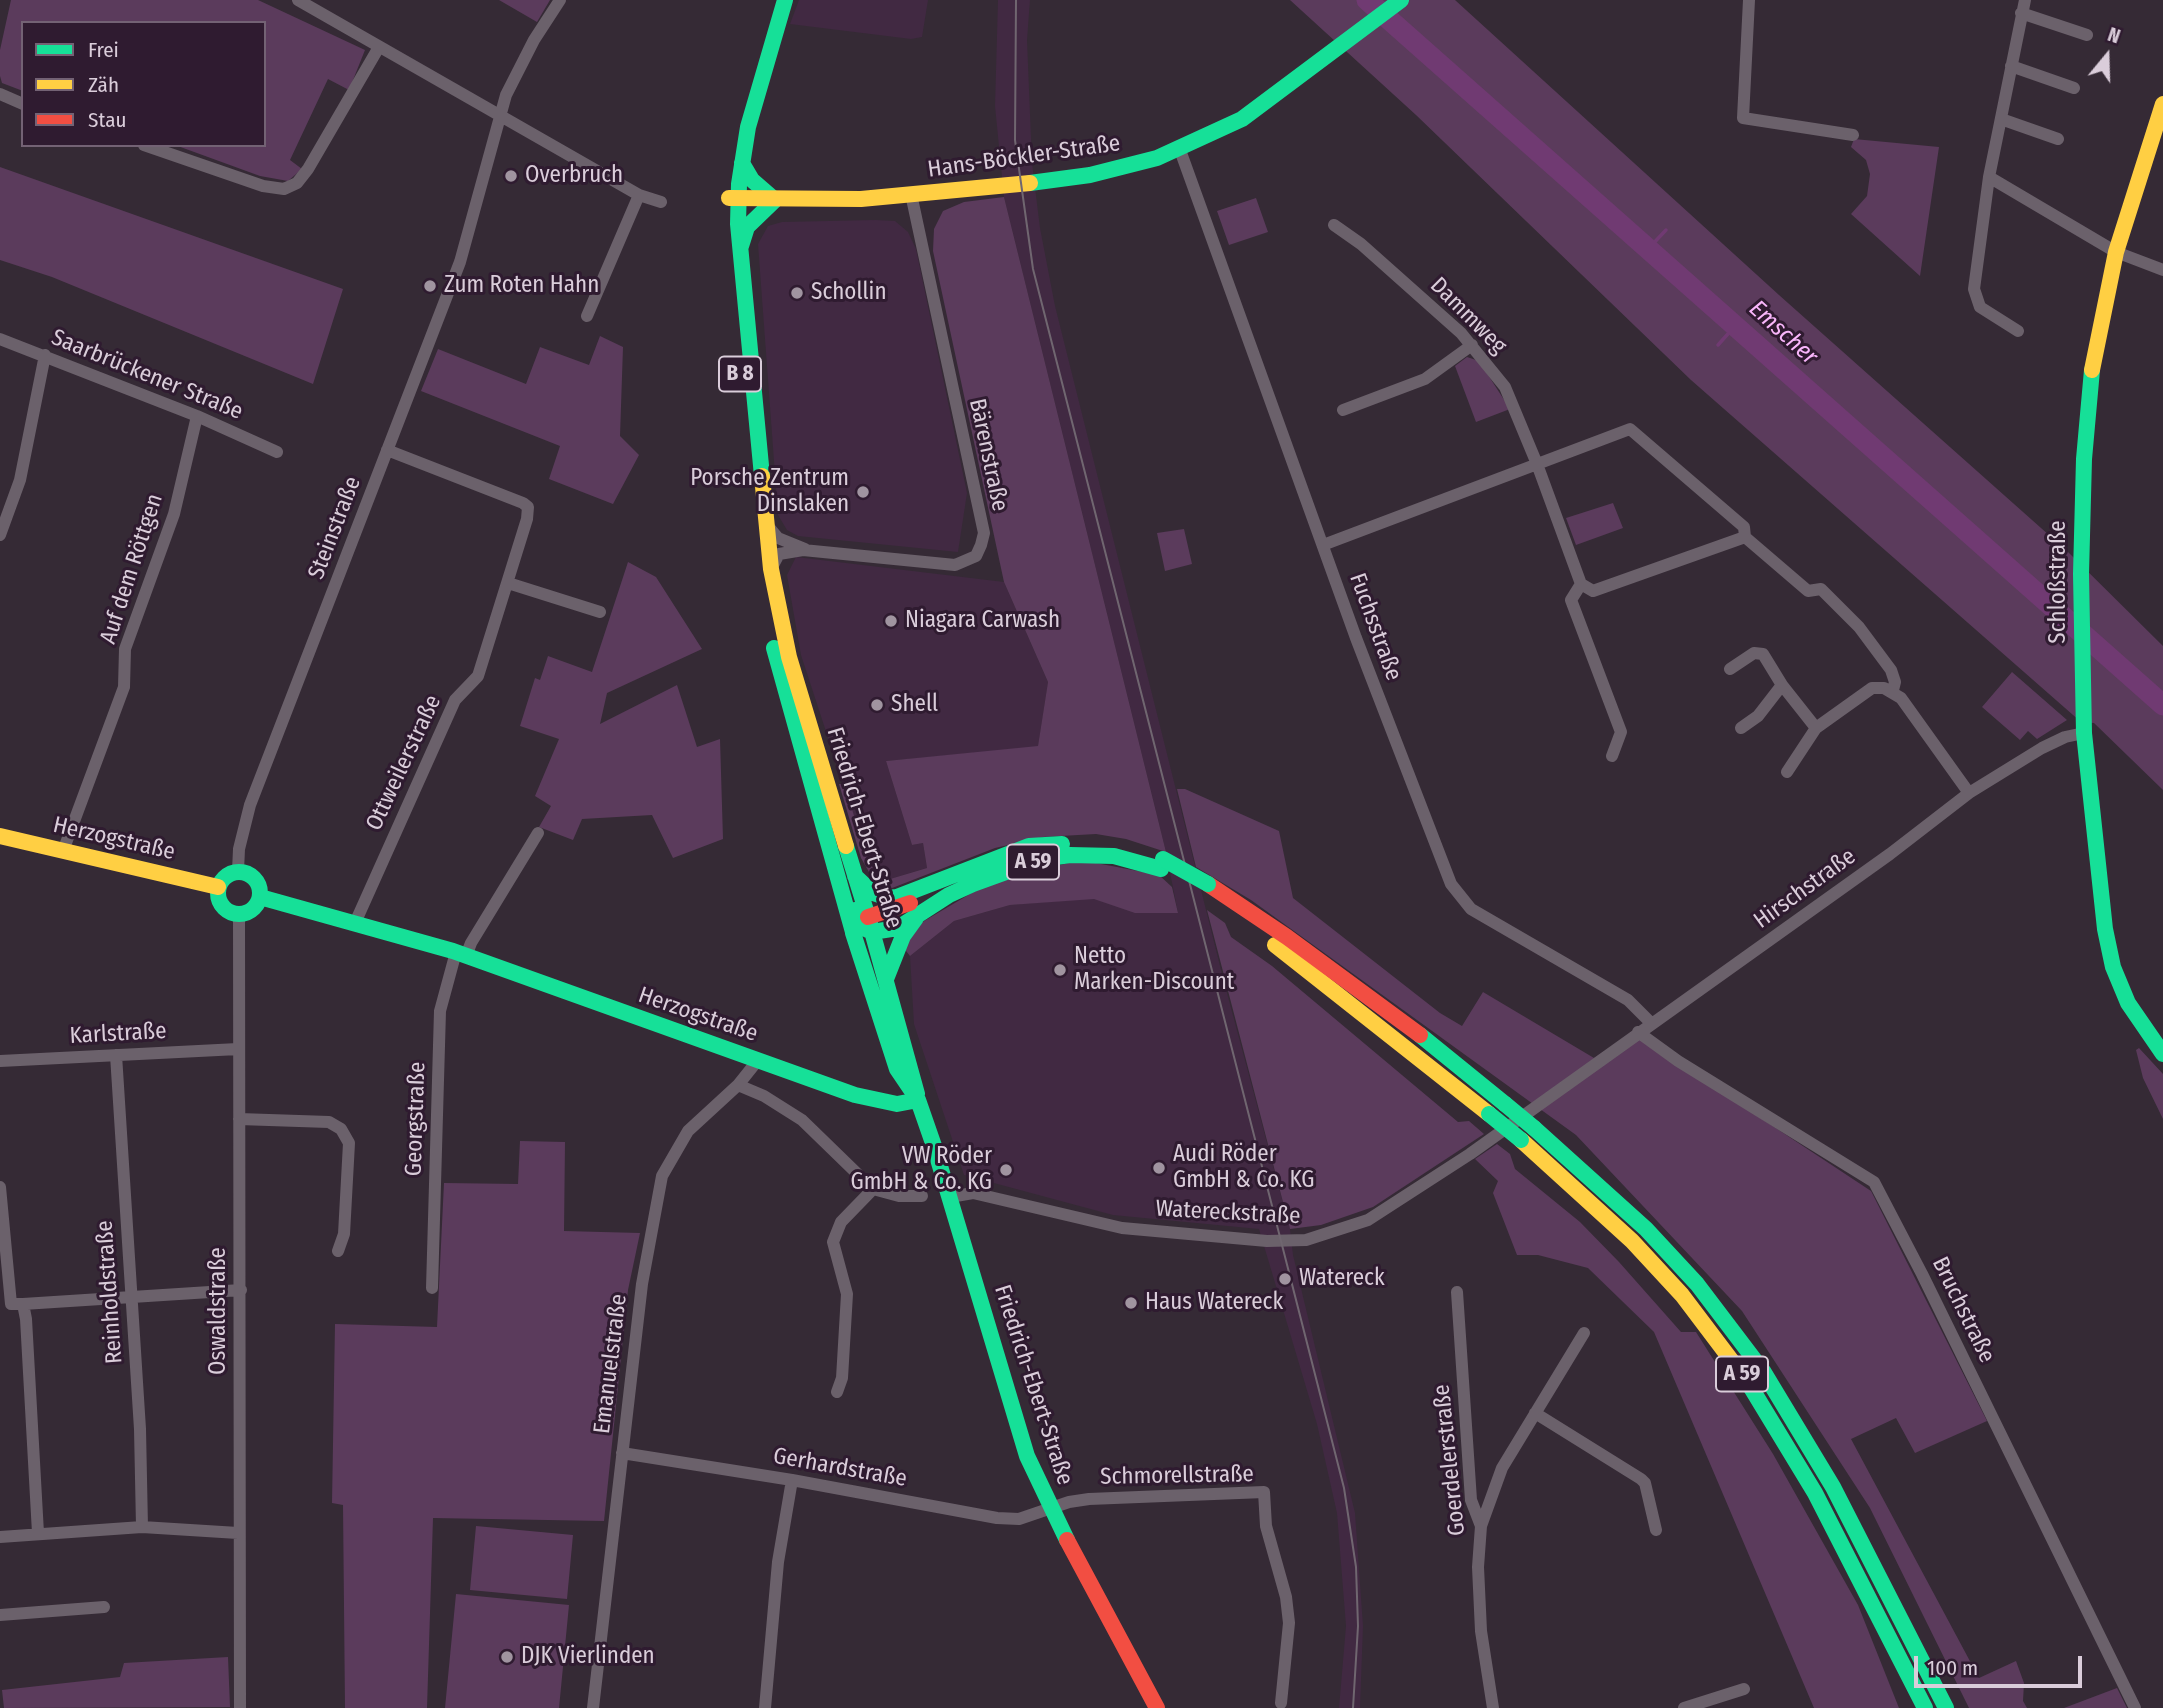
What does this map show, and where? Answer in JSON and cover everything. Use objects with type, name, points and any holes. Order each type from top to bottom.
[{"type":"main road","name":"B 8","points":[[734,198],[748,127],[784,0]]},
{"type":"main road","name":"B 8","points":[[771,569],[741,247],[734,198],[741,116],[759,57],[784,0]]},
{"type":"main road","name":"Hans-Böckler-Straße","points":[[734,198],[860,199],[1090,175],[1180,150],[1242,119],[1401,0]]},
{"type":"main road","name":"Schloßstraße","points":[[2163,104],[2103,299],[2088,394],[2081,574],[2084,733],[2105,929],[2113,967],[2128,1003],[2163,1054]]},
{"type":"main road","points":[[741,247],[747,227],[775,200],[749,177],[742,163]]},
{"type":"main road","name":"Friedrich-Ebert-Straße","points":[[734,198],[732,296],[758,550],[768,619],[786,698],[862,923],[886,979],[913,1071],[918,1100],[950,1197],[1027,1456],[1050,1509],[1157,1708]]},
{"type":"main road","name":"Friedrich-Ebert-Straße","points":[[771,569],[789,657],[855,876],[862,923]]},
{"type":"main road","name":"Friedrich-Ebert-Straße","points":[[786,698],[797,717],[862,923],[897,1069],[918,1100]]},
{"type":"main road","name":"Herzogstraße","points":[[0,837],[218,887]]},
{"type":"main road","points":[[855,876],[873,893],[897,897],[1029,846],[1072,843]]},
{"type":"main road","points":[[862,923],[1026,854],[1072,843]]},
{"type":"main road","name":"A 59","points":[[1072,843],[1116,845],[1162,864],[1287,937],[1396,1017],[1505,1104],[1646,1228],[1697,1284],[1747,1348],[1801,1430],[1833,1487],[1945,1708]]},
{"type":"main road","name":"A 59","points":[[916,917],[973,884],[1042,859],[1092,853],[1162,864]]},
{"type":"main road","points":[[238,872],[254,878],[260,897],[253,908],[239,914],[222,906],[218,887],[228,874],[238,872]]},
{"type":"main road","name":"A 59","points":[[1205,889],[1521,1140],[1632,1241],[1682,1295],[1747,1381],[1815,1493],[1925,1708]]},
{"type":"main road","name":"Herzogstraße","points":[[260,897],[461,954],[855,1095],[897,1104],[918,1100]]},
{"type":"main road","points":[[862,923],[898,928],[916,917]]},
{"type":"main road","points":[[886,979],[903,936],[916,917]]},
{"type":"street","points":[[298,0],[498,117],[639,195],[661,202]]},
{"type":"street","name":"Steinstraße","points":[[238,872],[239,849],[250,805],[460,261],[498,117],[515,74],[560,0]]},
{"type":"street","points":[[1749,0],[1743,118],[1853,135]]},
{"type":"street","points":[[2018,331],[1980,307],[1974,289],[1989,177],[2023,7],[2087,35]]},
{"type":"street","points":[[150,147],[263,186],[284,189],[297,183],[308,169],[379,47]]},
{"type":"street","points":[[2011,66],[2074,88]]},
{"type":"street","points":[[0,94],[21,103]]},
{"type":"street","points":[[2001,119],[2058,139]]},
{"type":"street","name":"Fuchsstraße","points":[[1180,150],[1323,545],[1451,884],[1471,909],[1628,1000],[1652,1024]]},
{"type":"street","points":[[1989,177],[2116,252],[2163,270]]},
{"type":"street","name":"Bärenstraße","points":[[766,524],[778,538],[806,550],[955,565],[976,556],[981,545],[984,533],[911,194]]},
{"type":"street","points":[[587,316],[639,195]]},
{"type":"street","name":"Dammweg","points":[[1334,225],[1361,244],[1472,345],[1505,387],[1537,464],[1581,584]]},
{"type":"street","name":"Saarbrückener Straße","points":[[0,339],[197,416],[277,452]]},
{"type":"street","points":[[1343,410],[1425,379],[1472,345]]},
{"type":"street","points":[[0,536],[20,481],[45,355]]},
{"type":"street","name":"Auf dem Röttgen","points":[[64,851],[124,687],[125,649],[174,514],[197,416]]},
{"type":"street","points":[[1323,545],[1630,429],[1744,527],[1745,537],[1808,591],[1821,589],[1859,627],[1891,670],[1895,682],[1893,690]]},
{"type":"street","name":"Ottweilerstraße","points":[[355,923],[456,699],[478,676],[527,519],[528,507],[387,450]]},
{"type":"street","points":[[1612,756],[1621,732],[1571,600],[1581,584],[1593,591],[1745,537]]},
{"type":"street","points":[[771,569],[779,554],[806,550]]},
{"type":"street","points":[[508,583],[600,612]]},
{"type":"street","points":[[1730,669],[1754,653],[1763,654],[1782,685],[1816,728]]},
{"type":"street","points":[[1741,728],[1758,716],[1782,685]]},
{"type":"street","points":[[1787,772],[1816,728],[1872,688],[1893,690],[1969,793]]},
{"type":"street","name":"Hirschstraße","points":[[1553,1093],[1890,854],[1969,793],[2042,748],[2065,737],[2084,733]]},
{"type":"street","points":[[461,954],[471,943],[538,833]]},
{"type":"street","name":"Oswaldstraße","points":[[239,914],[240,1708]]},
{"type":"street","name":"Georgstraße","points":[[432,1289],[440,1011],[461,954]]},
{"type":"street","name":"Bruchstraße","points":[[1638,1032],[1678,1061],[1874,1182],[1928,1286],[2135,1708]]},
{"type":"street","name":"Karlstraße","points":[[0,1061],[238,1049]]},
{"type":"street","name":"Reinholdstraße","points":[[116,1055],[140,1429],[142,1527]]},
{"type":"street","name":"Emanuelstraße","points":[[593,1708],[642,1284],[662,1176],[688,1131],[738,1085],[758,1060]]},
{"type":"street","points":[[738,1085],[764,1096],[802,1120],[873,1189],[899,1196],[922,1196]]},
{"type":"street","name":"Watereckstraße","points":[[950,1197],[973,1192],[1122,1228],[1241,1240],[1307,1240],[1368,1220],[1470,1154],[1553,1093]]},
{"type":"street","points":[[239,1119],[329,1122],[341,1129],[349,1143],[344,1234],[338,1251]]},
{"type":"street","points":[[0,1187],[11,1304],[241,1290]]},
{"type":"street","points":[[837,1392],[846,1331],[847,1294],[833,1242],[841,1222],[873,1189]]},
{"type":"street","name":"Goerdelerstraße","points":[[1457,1292],[1471,1500],[1481,1526],[1478,1567],[1481,1631],[1493,1708]]},
{"type":"street","points":[[23,1304],[38,1533]]},
{"type":"street","points":[[1481,1526],[1502,1468],[1584,1333]]},
{"type":"street","points":[[1535,1413],[1641,1479],[1645,1483],[1656,1530]]},
{"type":"street","name":"Gerhardstraße","points":[[622,1453],[792,1480],[996,1518],[1019,1519],[1050,1509]]},
{"type":"street","points":[[765,1708],[778,1562],[792,1480]]},
{"type":"street","name":"Schmorellstraße","points":[[1050,1509],[1088,1499],[1264,1492],[1266,1526],[1286,1597],[1289,1623],[1281,1703]]},
{"type":"street","points":[[0,1537],[142,1527],[238,1534]]},
{"type":"street","points":[[0,1615],[104,1607]]},
{"type":"street","points":[[1684,1708],[1744,1689]]},
{"type":"shaded area","points":[[11,0],[258,0],[365,50],[349,90],[328,79],[290,160],[302,169],[288,181],[260,176],[180,147],[266,147],[266,21],[21,21],[21,90],[2,83],[0,50]]},
{"type":"shaded area","points":[[499,0],[550,0],[537,22]]},
{"type":"shaded area","points":[[799,0],[928,0],[922,37],[911,39],[790,24]]},
{"type":"shaded area","points":[[998,0],[1030,0],[1027,40],[1032,163],[1040,228],[1055,306],[1223,978],[1290,1229],[1293,1255],[1355,1513],[1363,1626],[1360,1708],[1339,1708],[1346,1626],[1337,1513],[1317,1424],[1259,1229],[1113,1215],[964,1175],[914,1024],[910,956],[954,921],[1010,905],[1094,898],[1178,913],[1166,852],[1004,197],[995,106]]},
{"type":"shaded area","points":[[1290,0],[1455,0],[1779,295],[2068,552],[2163,646],[2163,790],[2094,723],[2081,722],[1691,380],[1416,115]]},
{"type":"shaded area","points":[[1854,139],[1939,147],[1920,276],[1851,214],[1867,196],[1870,174],[1866,160],[1851,147]]},
{"type":"shaded area","points":[[0,167],[343,289],[313,384],[52,277],[0,260]]},
{"type":"shaded area","points":[[1004,197],[1166,852],[1126,839],[1096,834],[1043,837],[995,848],[887,890],[885,884],[869,872],[861,858],[839,784],[844,784],[868,860],[873,868],[890,879],[927,868],[923,843],[912,845],[886,761],[1038,746],[1048,682],[1004,582],[933,251],[934,229],[943,211],[964,202]]},
{"type":"shaded area","points":[[1256,198],[1268,232],[1229,245],[1217,211]]},
{"type":"shaded area","points":[[895,221],[908,232],[916,249],[967,493],[958,552],[798,536],[787,530],[778,515],[758,244],[768,226],[782,222]]},
{"type":"shaded area","points":[[600,336],[623,347],[620,436],[639,455],[613,504],[549,479],[560,446],[421,391],[438,349],[526,384],[540,347],[589,365]]},
{"type":"shaded area","points":[[1467,357],[1479,361],[1510,409],[1476,422],[1455,366]]},
{"type":"shaded area","points":[[1613,503],[1623,528],[1576,545],[1566,518]]},
{"type":"shaded area","points":[[1184,529],[1192,564],[1165,571],[1157,533]]},
{"type":"shaded area","points":[[796,557],[1004,582],[1048,682],[1038,747],[886,761],[912,845],[923,843],[927,868],[890,879],[873,868],[868,860],[801,655],[787,575]]},
{"type":"shaded area","points":[[628,562],[656,577],[702,649],[607,693],[600,724],[677,685],[697,747],[720,739],[723,839],[673,858],[652,815],[582,819],[573,840],[539,827],[551,806],[535,796],[559,739],[520,726],[535,678],[540,680],[548,656],[592,672]]},
{"type":"shaded area","points":[[2012,672],[2067,720],[2037,739],[2028,731],[2020,740],[1982,707]]},
{"type":"shaded area","points":[[1177,789],[1185,789],[1279,831],[1293,898],[1440,1013],[1462,1026],[1483,992],[1594,1058],[1632,1033],[1871,1191],[1987,1421],[1915,1453],[1896,1418],[1851,1439],[1979,1678],[2016,1661],[2024,1683],[2023,1701],[2027,1708],[1969,1708],[1870,1508],[1742,1311],[1576,1135],[1251,900],[1196,867]]},
{"type":"shaded area","points":[[1080,860],[1159,875],[1172,887],[1178,913],[1135,913],[1094,899],[1010,905],[954,921],[910,956],[903,947],[914,927],[987,884]]},
{"type":"shaded area","points":[[1207,910],[1225,923],[1231,937],[1272,966],[1458,1122],[1469,1121],[1484,1134],[1373,1207],[1321,1225],[1290,1229]]},
{"type":"shaded area","points":[[2139,1048],[2163,1074],[2163,1119],[2143,1078],[2136,1050]]},
{"type":"shaded area","points":[[520,1141],[565,1142],[564,1231],[640,1233],[628,1290],[604,1521],[433,1518],[427,1708],[345,1708],[343,1505],[332,1503],[335,1324],[437,1327],[444,1183],[518,1184]]},
{"type":"shaded area","points":[[1497,1144],[1510,1154],[1515,1169],[1580,1222],[1681,1332],[1696,1332],[1773,1454],[1858,1605],[1899,1708],[1814,1708],[1654,1332],[1588,1268],[1538,1255],[1517,1255],[1493,1193],[1498,1181],[1475,1159]]},
{"type":"shaded area","name":"DJK Vierlinden","points":[[476,1526],[573,1535],[567,1599],[470,1590]]},
{"type":"shaded area","name":"DJK Vierlinden","points":[[456,1594],[569,1605],[559,1708],[445,1708]]},
{"type":"shaded area","points":[[228,1657],[230,1707],[4,1708],[2,1690],[120,1677],[124,1663]]},
{"type":"shaded area","points":[[2117,1688],[2127,1708],[2064,1708]]},
{"type":"waterway","name":"Emscher","points":[[1367,0],[2163,705]]},
{"type":"waterway","points":[[1648,249],[1666,230]]},
{"type":"waterway","points":[[1718,345],[1735,326]]},
{"type":"tram line","points":[[1016,0],[1015,140],[1033,269],[1344,1488],[1356,1567],[1358,1626],[1353,1708]]},
{"type":"traffic: fast","points":[[762,476],[738,224],[739,184],[748,127],[785,0]]},
{"type":"traffic: fast","points":[[1030,183],[1090,175],[1157,158],[1242,119],[1401,0]]},
{"type":"traffic: fast","points":[[741,246],[747,227],[775,200],[752,180],[742,163]]},
{"type":"traffic: fast","points":[[2092,370],[2084,459],[2081,574],[2084,733],[2105,929],[2113,967],[2128,1003],[2163,1054]]},
{"type":"traffic: fast","points":[[774,648],[853,932]]},
{"type":"traffic: fast","points":[[855,876],[873,893],[888,898],[897,897],[1029,846],[1062,844]]},
{"type":"traffic: fast","points":[[846,846],[868,917],[853,933]]},
{"type":"traffic: fast","points":[[855,910],[864,928],[872,932],[898,928],[949,895],[973,884],[1042,859],[1070,855],[1114,856],[1161,869]]},
{"type":"traffic: fast","points":[[1163,859],[1208,884]]},
{"type":"traffic: fast","points":[[239,872],[254,878],[260,893],[254,908],[239,914],[224,908],[218,893],[224,878],[239,872]]},
{"type":"traffic: fast","points":[[260,897],[453,951],[855,1095],[897,1104],[918,1100]]},
{"type":"traffic: fast","points":[[886,979],[903,936],[916,918]]},
{"type":"traffic: fast","points":[[870,924],[917,1094]]},
{"type":"traffic: fast","points":[[853,933],[897,1069],[918,1100],[934,1146],[1027,1456],[1067,1540]]},
{"type":"traffic: fast","points":[[1420,1035],[1505,1104]]},
{"type":"traffic: fast","points":[[1505,1104],[1534,1128]]},
{"type":"traffic: fast","points":[[1489,1114],[1521,1140]]},
{"type":"traffic: fast","points":[[1534,1128],[1646,1229],[1697,1284],[1763,1371],[1833,1487],[1946,1708]]},
{"type":"traffic: fast","points":[[1747,1381],[1815,1493],[1925,1708]]},
{"type":"traffic: slow","points":[[2092,370],[2116,252],[2163,104]]},
{"type":"traffic: slow","points":[[729,198],[861,199],[1030,183]]},
{"type":"traffic: slow","points":[[762,476],[771,569],[789,657],[846,846]]},
{"type":"traffic: slow","points":[[0,836],[218,887]]},
{"type":"traffic: slow","points":[[1275,945],[1489,1114]]},
{"type":"traffic: slow","points":[[1521,1140],[1632,1241],[1682,1295],[1747,1381]]},
{"type":"traffic: jam","points":[[1208,884],[1287,937],[1420,1035]]},
{"type":"traffic: jam","points":[[868,917],[910,903]]},
{"type":"traffic: jam","points":[[1067,1540],[1157,1708]]},
{"type":"place","name":"Overbruch","points":[[511,176]]},
{"type":"place","name":"Zum Roten Hahn","points":[[430,286]]},
{"type":"place","name":"Schollin","points":[[797,293]]},
{"type":"place","name":"Porsche Zentrum Dinslaken","points":[[863,492]]},
{"type":"place","name":"Niagara Carwash","points":[[891,621]]},
{"type":"place","name":"Shell","points":[[877,705]]},
{"type":"place","name":"Netto Marken-Discount","points":[[1060,970]]},
{"type":"place","name":"Audi Röder GmbH & Co. KG","points":[[1159,1168]]},
{"type":"place","name":"VW Röder GmbH & Co. KG","points":[[1006,1170]]},
{"type":"place","name":"Watereck","points":[[1285,1279]]},
{"type":"place","name":"Haus Watereck","points":[[1131,1303]]},
{"type":"place","name":"DJK Vierlinden","points":[[507,1657]]}]
